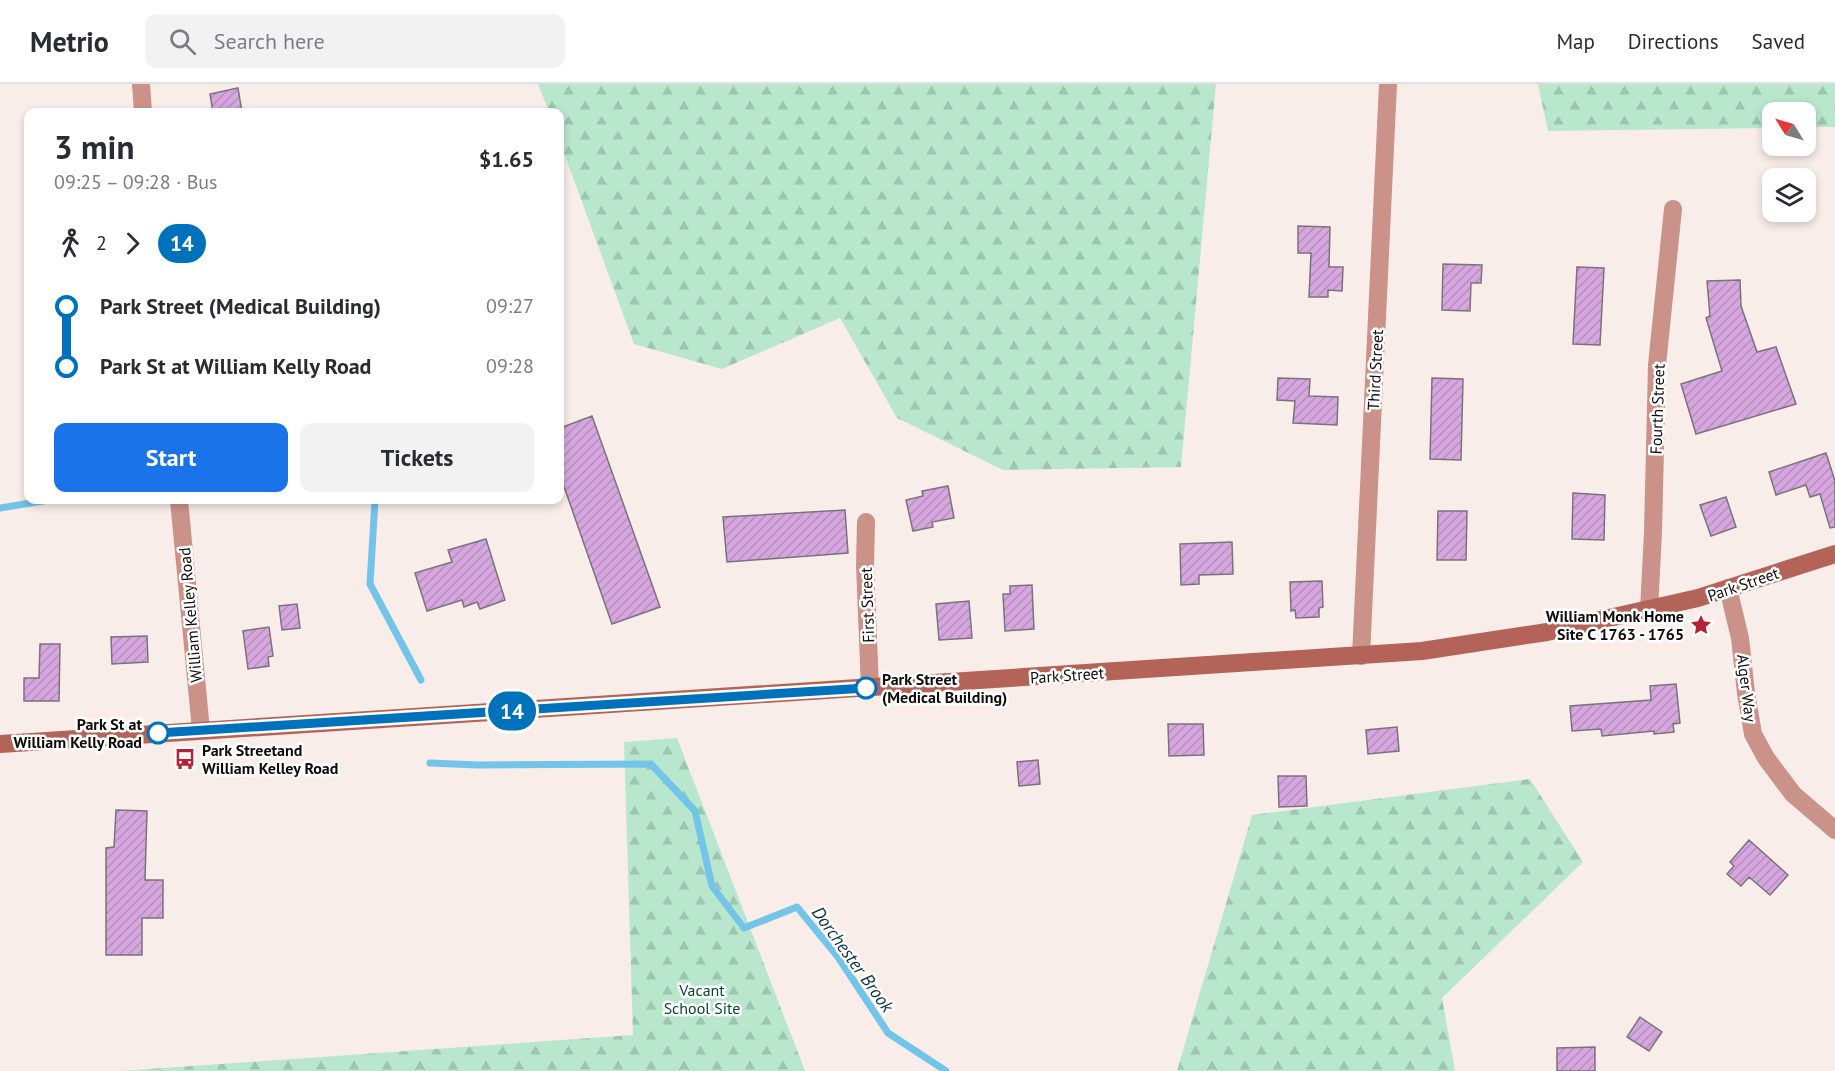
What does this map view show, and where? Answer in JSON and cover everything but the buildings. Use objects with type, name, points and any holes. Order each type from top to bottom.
[{"type":"main road","name":"Park Street","points":[[0,744],[1422,651],[1547,632],[1705,597],[1835,554]]},
{"type":"street","points":[[141,84],[143,108]]},
{"type":"street","name":"Third Street","points":[[1361,656],[1388,84]]},
{"type":"street","name":"Fourth Street","points":[[1649,610],[1657,365],[1673,209]]},
{"type":"street","name":"William Kelley Road","points":[[179,504],[201,730]]},
{"type":"street","name":"First Street","points":[[866,522],[865,565],[870,688]]},
{"type":"street","name":"Alger Way","points":[[1728,588],[1740,638],[1753,734],[1766,758],[1793,794],[1835,830]]},
{"type":"green space","points":[[538,84],[1216,84],[1181,467],[1003,470],[897,418],[840,318],[722,369],[634,344],[564,153],[564,108],[547,108]]},
{"type":"green space","points":[[1538,84],[1835,84],[1835,127],[1816,127],[1816,102],[1762,102],[1762,128],[1548,131]]},
{"type":"green space","name":"Vacant School Site","points":[[677,738],[805,1071],[121,1071],[633,1035],[624,742]]},
{"type":"green space","points":[[1530,779],[1583,862],[1442,998],[1455,1071],[1177,1071],[1252,815]]},
{"type":"waterway","name":"Dorchester Brook","points":[[0,508],[24,504]]},
{"type":"waterway","name":"Dorchester Brook","points":[[375,504],[370,584],[421,680]]},
{"type":"waterway","name":"Dorchester Brook","points":[[430,763],[651,764],[695,811],[712,886],[744,928],[797,907],[838,957],[888,1033],[946,1071]]},
{"type":"bus line","name":"14","points":[[158,733],[866,688]]},
{"type":"place","name":"William Monk Home Site C 1763 - 1765","points":[[1701,625]]},
{"type":"place","name":"Park Street (Medical Building)","points":[[866,688]]},
{"type":"place","name":"Park St at William Kelly Road","points":[[158,733]]},
{"type":"place","name":"Park Streetand William Kelley Road","points":[[185,759]]}]
